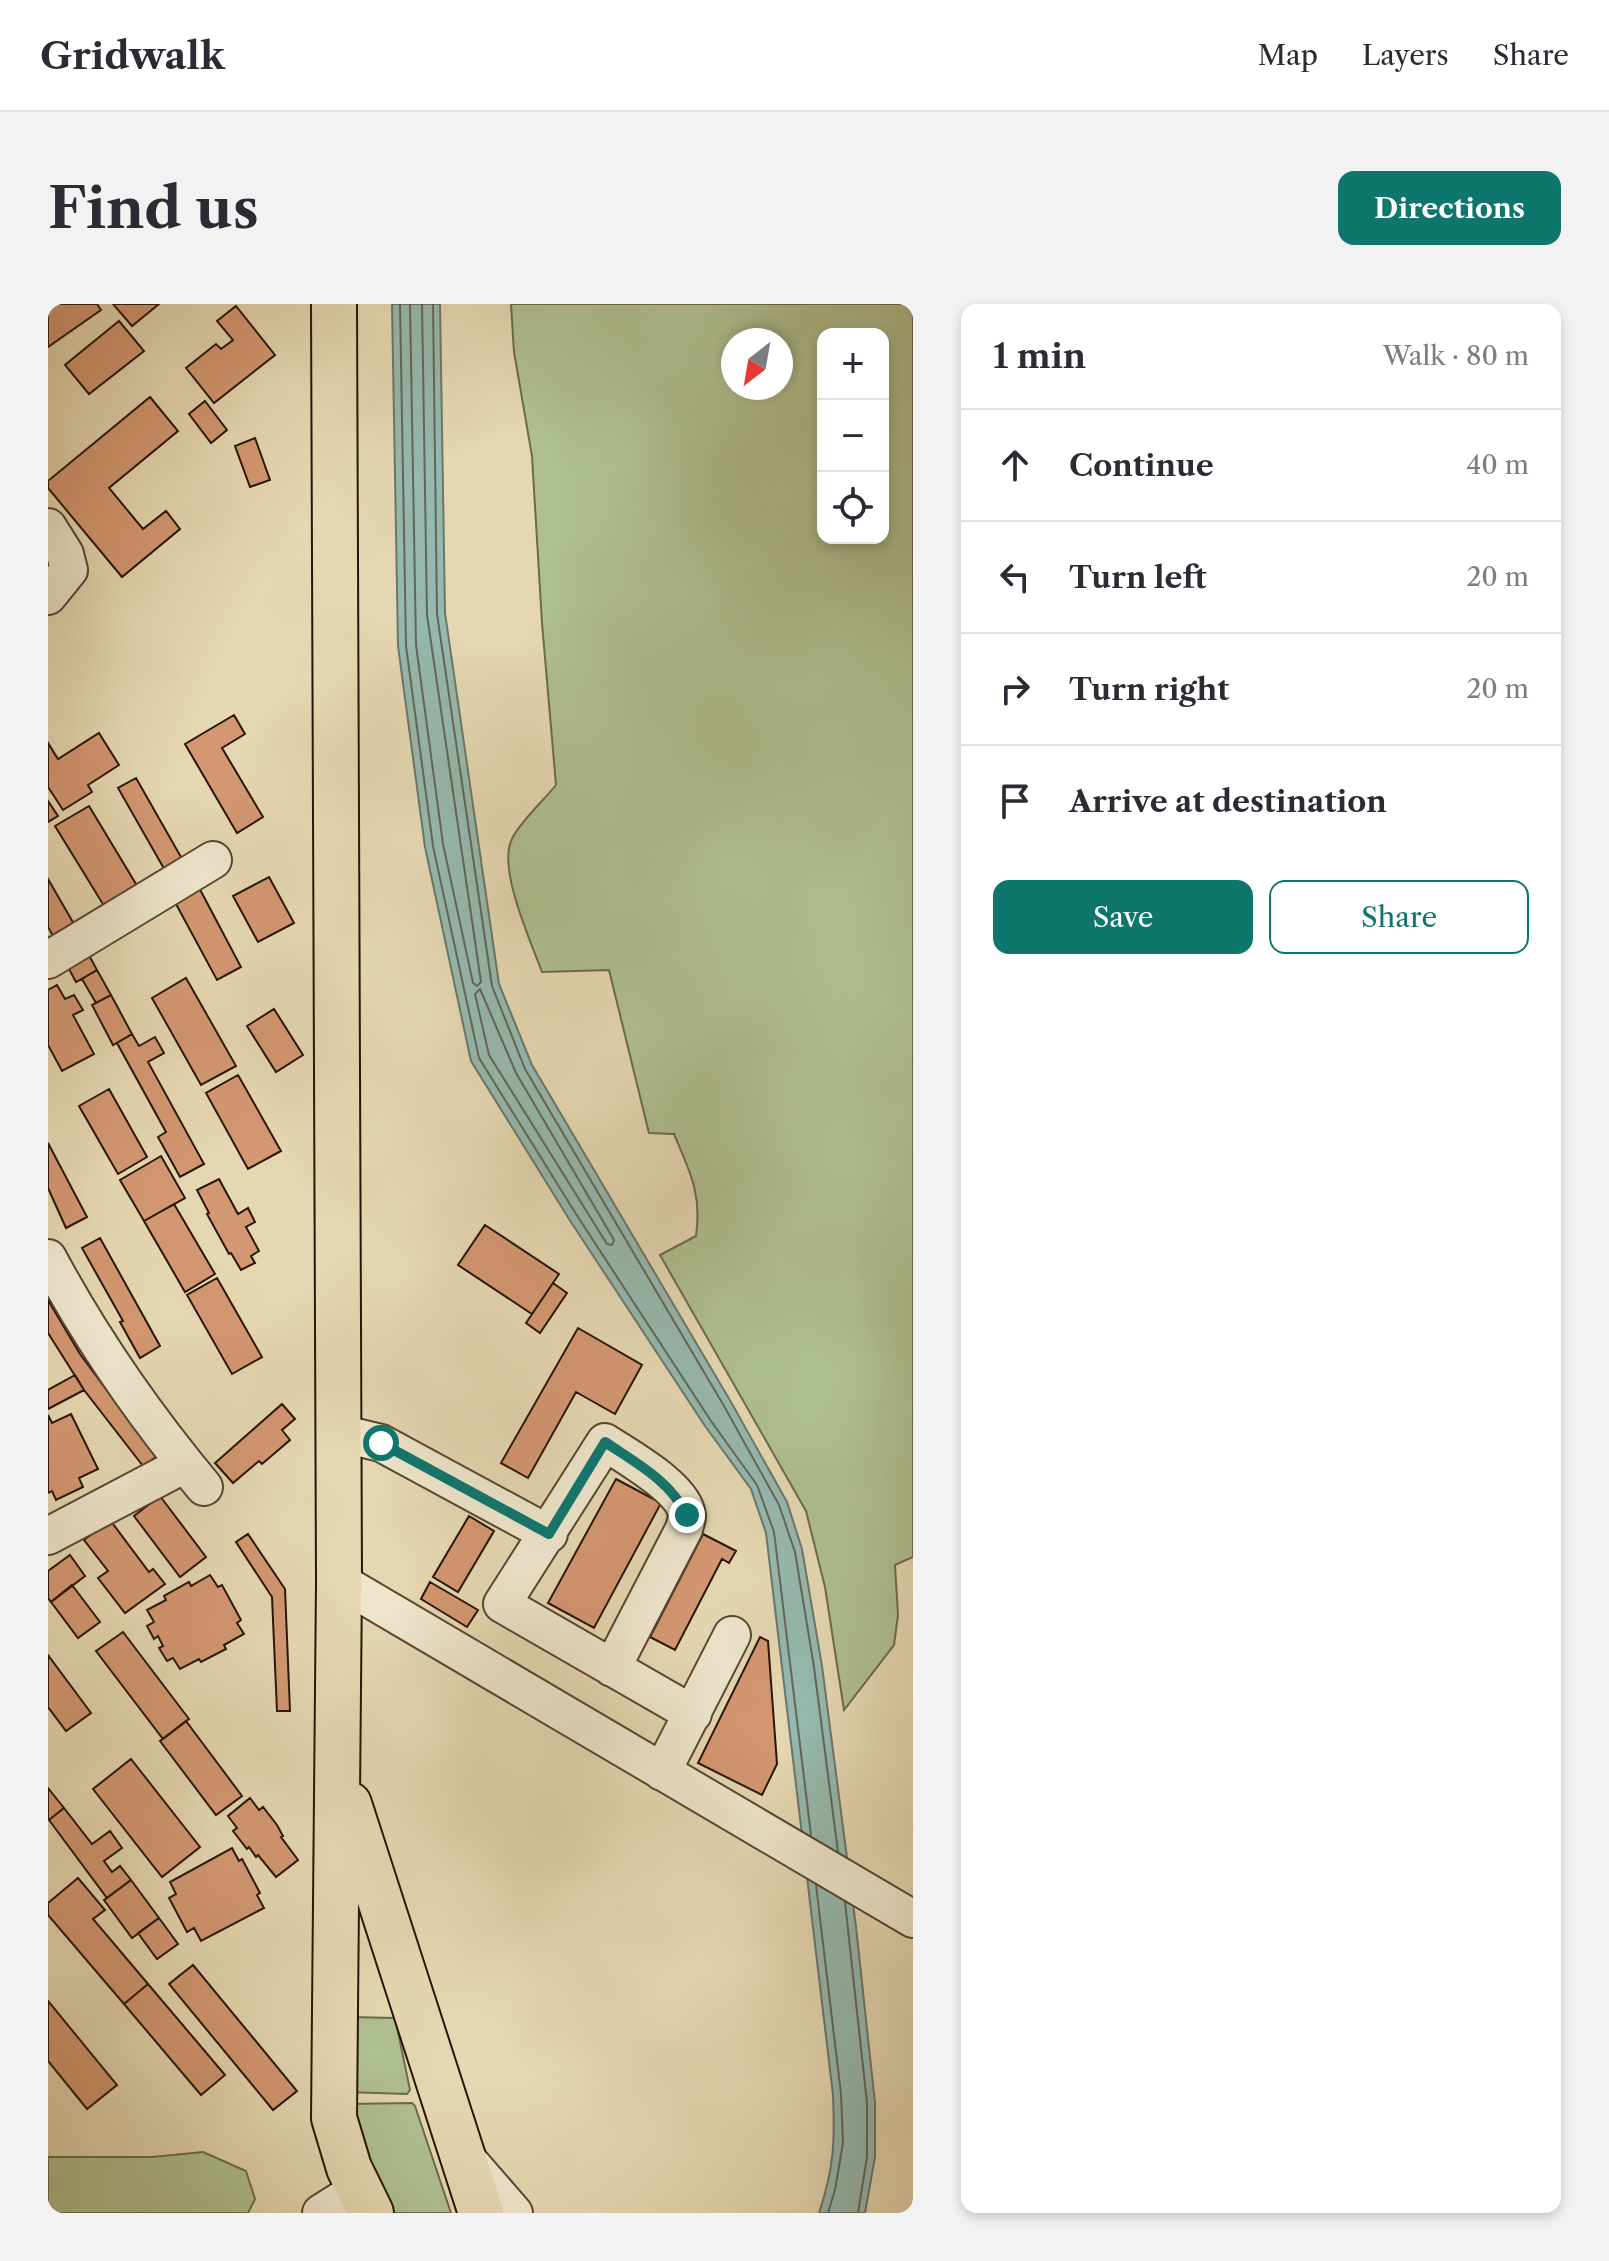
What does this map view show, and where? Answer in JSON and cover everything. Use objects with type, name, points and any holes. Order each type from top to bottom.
[{"type":"main road","points":[[334,304],[339,1433],[334,2118],[349,2168],[365,2201]]},
{"type":"main road","points":[[338,1768],[481,2213]]},
{"type":"street","points":[[48,527],[65,554],[69,570],[48,596]]},
{"type":"street","points":[[48,960],[213,860]]},
{"type":"street","points":[[48,1258],[80,1319],[156,1430],[194,1475],[48,1536]]},
{"type":"street","points":[[339,1433],[381,1443],[549,1534]]},
{"type":"street","points":[[612,1668],[684,1529],[687,1515],[678,1496],[656,1476],[605,1442],[502,1604],[612,1668],[693,1714]]},
{"type":"street","points":[[339,1581],[913,1919]]},
{"type":"street","points":[[662,1772],[732,1635]]},
{"type":"street","points":[[460,2151],[514,2213]]},
{"type":"street","points":[[321,2213],[365,2201]]},
{"type":"green space","points":[[511,304],[913,304],[913,1557],[895,1565],[898,1615],[894,1645],[844,1710],[825,1587],[806,1511],[660,1255],[696,1236],[696,1195],[674,1134],[649,1133],[609,970],[542,972],[512,886],[509,852],[512,839],[556,785],[532,456],[514,352]]},
{"type":"green space","points":[[351,2017],[394,2018],[410,2090],[407,2094],[345,2092]]},
{"type":"green space","points":[[412,2103],[451,2213],[390,2213],[348,2104]]},
{"type":"green space","points":[[203,2152],[246,2171],[255,2199],[248,2213],[48,2213],[48,2157],[152,2157]]},
{"type":"water","points":[[392,304],[440,304],[445,613],[499,984],[532,1065],[787,1502],[802,1549],[822,1666],[875,2103],[875,2157],[865,2213],[819,2213],[832,2155],[833,2095],[766,1533],[751,1489],[705,1426],[569,1219],[471,1061],[425,847],[398,646]]},
{"type":"building","points":[[48,304],[97,304],[101,310],[48,347]]},
{"type":"building","points":[[113,304],[159,304],[132,326]]},
{"type":"building","points":[[236,306],[275,355],[214,403],[186,368],[216,344],[221,349],[233,340],[217,321]]},
{"type":"building","points":[[119,321],[144,351],[89,394],[65,365]]},
{"type":"building","points":[[150,397],[178,431],[109,488],[143,529],[166,511],[180,529],[122,577],[48,488],[48,481]]},
{"type":"building","points":[[205,401],[227,430],[211,443],[189,414]]},
{"type":"building","points":[[255,438],[270,480],[250,487],[235,446]]},
{"type":"building","points":[[234,715],[245,734],[222,748],[263,817],[237,833],[185,744]]},
{"type":"building","points":[[99,733],[119,765],[88,785],[92,792],[63,810],[48,787],[48,743],[58,759]]},
{"type":"building","points":[[136,778],[185,864],[167,874],[118,788]]},
{"type":"building","points":[[48,801],[58,816],[48,822]]},
{"type":"building","points":[[89,806],[142,894],[109,914],[55,826]]},
{"type":"building","points":[[269,877],[294,923],[258,942],[233,896]]},
{"type":"building","points":[[48,879],[78,931],[57,943],[48,927]]},
{"type":"building","points":[[195,880],[241,967],[217,980],[170,893]]},
{"type":"building","points":[[84,946],[97,970],[76,982],[63,958]]},
{"type":"building","points":[[97,970],[111,995],[96,1003],[82,979]]},
{"type":"building","points":[[186,978],[236,1066],[201,1085],[152,998]]},
{"type":"building","points":[[57,985],[65,999],[74,995],[83,1010],[73,1015],[94,1054],[62,1071],[48,1045],[48,990]]},
{"type":"building","points":[[111,995],[132,1034],[113,1045],[92,1005]]},
{"type":"building","points":[[274,1009],[303,1055],[276,1072],[247,1026]]},
{"type":"building","points":[[132,1034],[139,1046],[155,1037],[164,1053],[148,1062],[204,1164],[180,1177],[158,1137],[166,1132],[117,1043]]},
{"type":"building","points":[[238,1075],[281,1151],[248,1169],[206,1093]]},
{"type":"building","points":[[109,1089],[147,1157],[118,1174],[79,1106]]},
{"type":"building","points":[[48,1143],[87,1217],[66,1228],[48,1188]]},
{"type":"building","points":[[161,1156],[185,1198],[144,1221],[120,1180]]},
{"type":"building","points":[[219,1179],[238,1214],[248,1208],[255,1222],[246,1227],[259,1251],[251,1256],[255,1263],[241,1270],[207,1214],[197,1190]]},
{"type":"building","points":[[174,1204],[215,1274],[185,1292],[144,1221]]},
{"type":"building","points":[[485,1225],[559,1274],[532,1314],[458,1265]]},
{"type":"building","points":[[100,1238],[160,1346],[140,1358],[82,1248]]},
{"type":"building","points":[[217,1278],[262,1357],[232,1374],[187,1295]]},
{"type":"building","points":[[553,1283],[567,1293],[540,1333],[526,1323]]},
{"type":"building","points":[[48,1300],[80,1354],[156,1457],[143,1466],[84,1390],[48,1333]]},
{"type":"building","points":[[578,1328],[642,1365],[615,1414],[576,1392],[528,1478],[501,1463]]},
{"type":"building","points":[[75,1375],[84,1390],[48,1409],[48,1390]]},
{"type":"building","points":[[282,1404],[295,1419],[282,1430],[290,1440],[233,1483],[215,1463]]},
{"type":"building","points":[[71,1414],[98,1469],[79,1478],[83,1487],[56,1500],[52,1491],[48,1493],[48,1415],[52,1423]]},
{"type":"building","points":[[616,1479],[661,1503],[594,1628],[548,1603]]},
{"type":"building","points":[[160,1496],[206,1557],[180,1577],[134,1516]]},
{"type":"building","points":[[469,1516],[494,1531],[458,1592],[433,1577]]},
{"type":"building","points":[[110,1520],[149,1572],[153,1569],[165,1584],[125,1613],[98,1578],[108,1571],[84,1540]]},
{"type":"building","points":[[248,1534],[285,1589],[290,1711],[277,1711],[272,1597],[236,1542]]},
{"type":"building","points":[[703,1534],[736,1551],[729,1563],[722,1559],[675,1650],[650,1637]]},
{"type":"building","points":[[70,1555],[85,1576],[51,1602],[48,1598],[48,1571]]},
{"type":"building","points":[[210,1575],[218,1587],[222,1585],[241,1620],[237,1623],[244,1634],[224,1645],[226,1649],[180,1669],[173,1658],[167,1661],[159,1648],[163,1646],[158,1636],[154,1639],[147,1626],[154,1622],[147,1610],[189,1582],[191,1586]]},
{"type":"building","points":[[430,1582],[478,1610],[467,1627],[421,1599]]},
{"type":"building","points":[[72,1585],[100,1622],[78,1638],[51,1602]]},
{"type":"building","points":[[123,1632],[189,1719],[163,1739],[96,1651]]},
{"type":"building","points":[[760,1637],[768,1641],[777,1764],[762,1795],[698,1763]]},
{"type":"building","points":[[48,1655],[91,1713],[66,1731],[48,1707]]},
{"type":"building","points":[[186,1721],[242,1796],[216,1815],[160,1741]]},
{"type":"building","points":[[131,1759],[200,1847],[162,1877],[93,1789]]},
{"type":"building","points":[[48,1788],[64,1808],[49,1820],[48,1819]]},
{"type":"building","points":[[250,1798],[259,1810],[263,1807],[277,1825],[281,1837],[298,1860],[276,1877],[258,1855],[256,1857],[249,1847],[247,1849],[233,1831],[237,1828],[228,1816]]},
{"type":"building","points":[[64,1808],[92,1844],[110,1831],[122,1848],[104,1861],[112,1872],[120,1866],[131,1880],[107,1898],[49,1820]]},
{"type":"building","points":[[232,1848],[239,1861],[242,1859],[260,1893],[257,1895],[264,1908],[201,1941],[194,1928],[187,1932],[169,1898],[176,1894],[170,1882]]},
{"type":"building","points":[[78,1878],[105,1910],[93,1919],[148,1984],[124,2004],[48,1915],[48,1903]]},
{"type":"building","points":[[131,1880],[159,1918],[132,1938],[104,1900]]},
{"type":"building","points":[[159,1918],[178,1944],[157,1959],[138,1933]]},
{"type":"building","points":[[193,1965],[297,2091],[273,2110],[169,1984]]},
{"type":"building","points":[[148,1984],[225,2075],[201,2095],[124,2004]]},
{"type":"building","points":[[48,2001],[117,2085],[87,2109],[48,2061]]},
{"type":"route","points":[[381,1443],[549,1534],[605,1442],[656,1476],[678,1496],[687,1515]]}]
